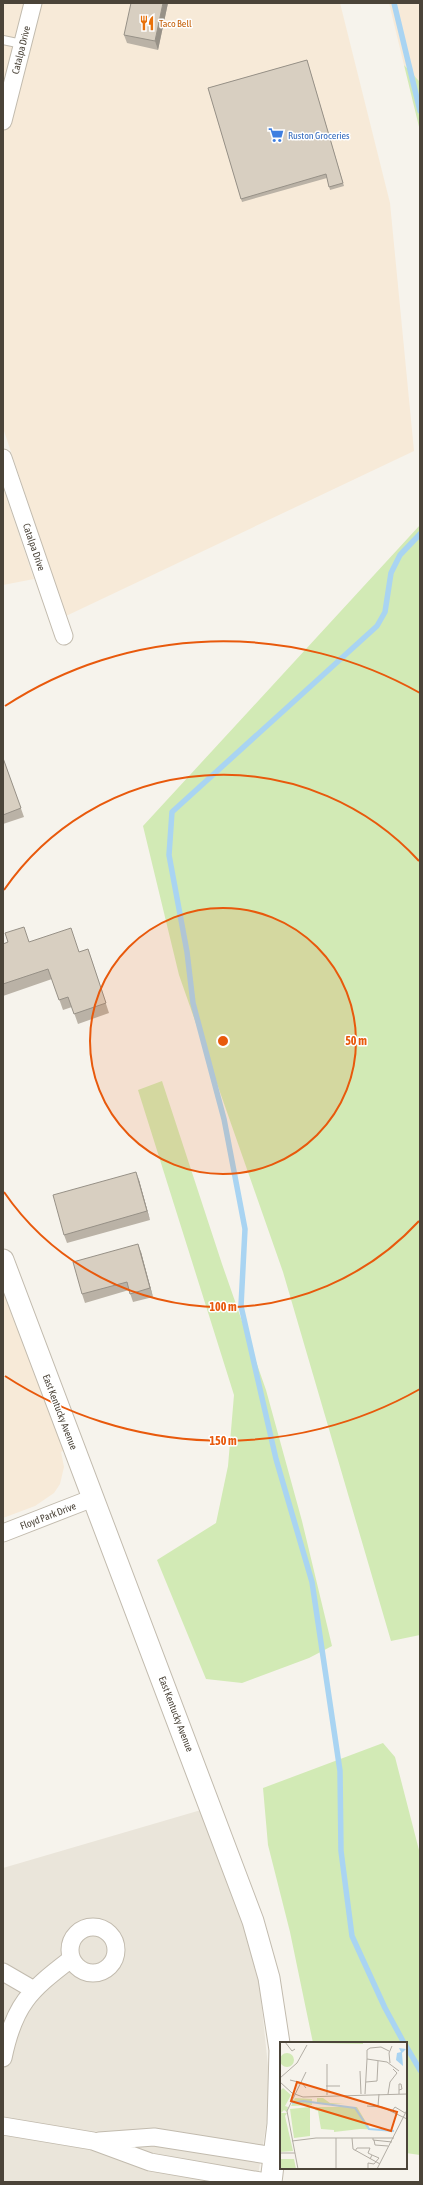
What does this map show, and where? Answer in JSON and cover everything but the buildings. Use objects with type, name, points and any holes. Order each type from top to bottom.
[{"type":"street","name":"Catalpa Drive","points":[[4,110],[33,3]]},
{"type":"street","name":"Catalpa Drive","points":[[3,458],[64,636]]},
{"type":"street","name":"East Kentucky Avenue","points":[[3,1260],[248,1907],[269,1978],[280,2050],[278,2124],[271,2182]]},
{"type":"street","name":"Floyd Park Drive","points":[[3,1533],[93,1498]]},
{"type":"street","points":[[3,2058],[7,2023],[16,2014],[34,1990],[71,1959]]},
{"type":"street","points":[[3,1972],[34,1990]]},
{"type":"street","points":[[3,2126],[93,2141],[150,2162],[266,2182]]},
{"type":"street","points":[[93,2141],[154,2138],[274,2156]]},
{"type":"lane","points":[[3,40],[22,44]]},
{"type":"shaded area","points":[[3,3],[340,3],[390,203],[414,451],[66,616],[3,428]]},
{"type":"shaded area","points":[[389,3],[420,3],[420,82],[404,65]]},
{"type":"shaded area","points":[[3,487],[34,579],[3,585]]},
{"type":"shaded area","points":[[3,1282],[65,1450],[61,1452],[64,1467],[60,1484],[54,1493],[35,1506],[3,1518]]},
{"type":"shaded area","points":[[201,1810],[245,1929],[259,1979],[269,2076],[267,2120],[257,2182],[3,2182],[3,1868]]},
{"type":"green space","points":[[404,65],[420,82],[420,131]]},
{"type":"green space","points":[[420,525],[420,1635],[391,1641],[283,1272],[179,975],[143,826]]},
{"type":"green space","points":[[162,1081],[222,1264],[266,1390],[302,1521],[332,1646],[309,1658],[242,1683],[206,1679],[157,1560],[216,1523],[228,1466],[234,1395],[138,1090]]},
{"type":"green space","points":[[383,1743],[395,1757],[420,1854],[420,2155],[407,2153],[407,2042],[313,2042],[290,1932],[268,1845],[263,1788]]},
{"type":"waterway","points":[[394,3],[420,111]]},
{"type":"waterway","points":[[403,2042],[385,2008],[352,1936],[341,1851],[340,1771],[312,1582],[276,1459],[241,1306],[245,1229],[224,1119],[193,1003],[187,952],[169,855],[172,812],[377,626],[385,612],[391,573],[400,555],[420,534]]},
{"type":"waterway","points":[[407,2048],[420,2070]]},
{"type":"place","name":"Taco Bell","points":[[147,23]]},
{"type":"place","name":"Ruston Groceries","points":[[276,135]]}]
